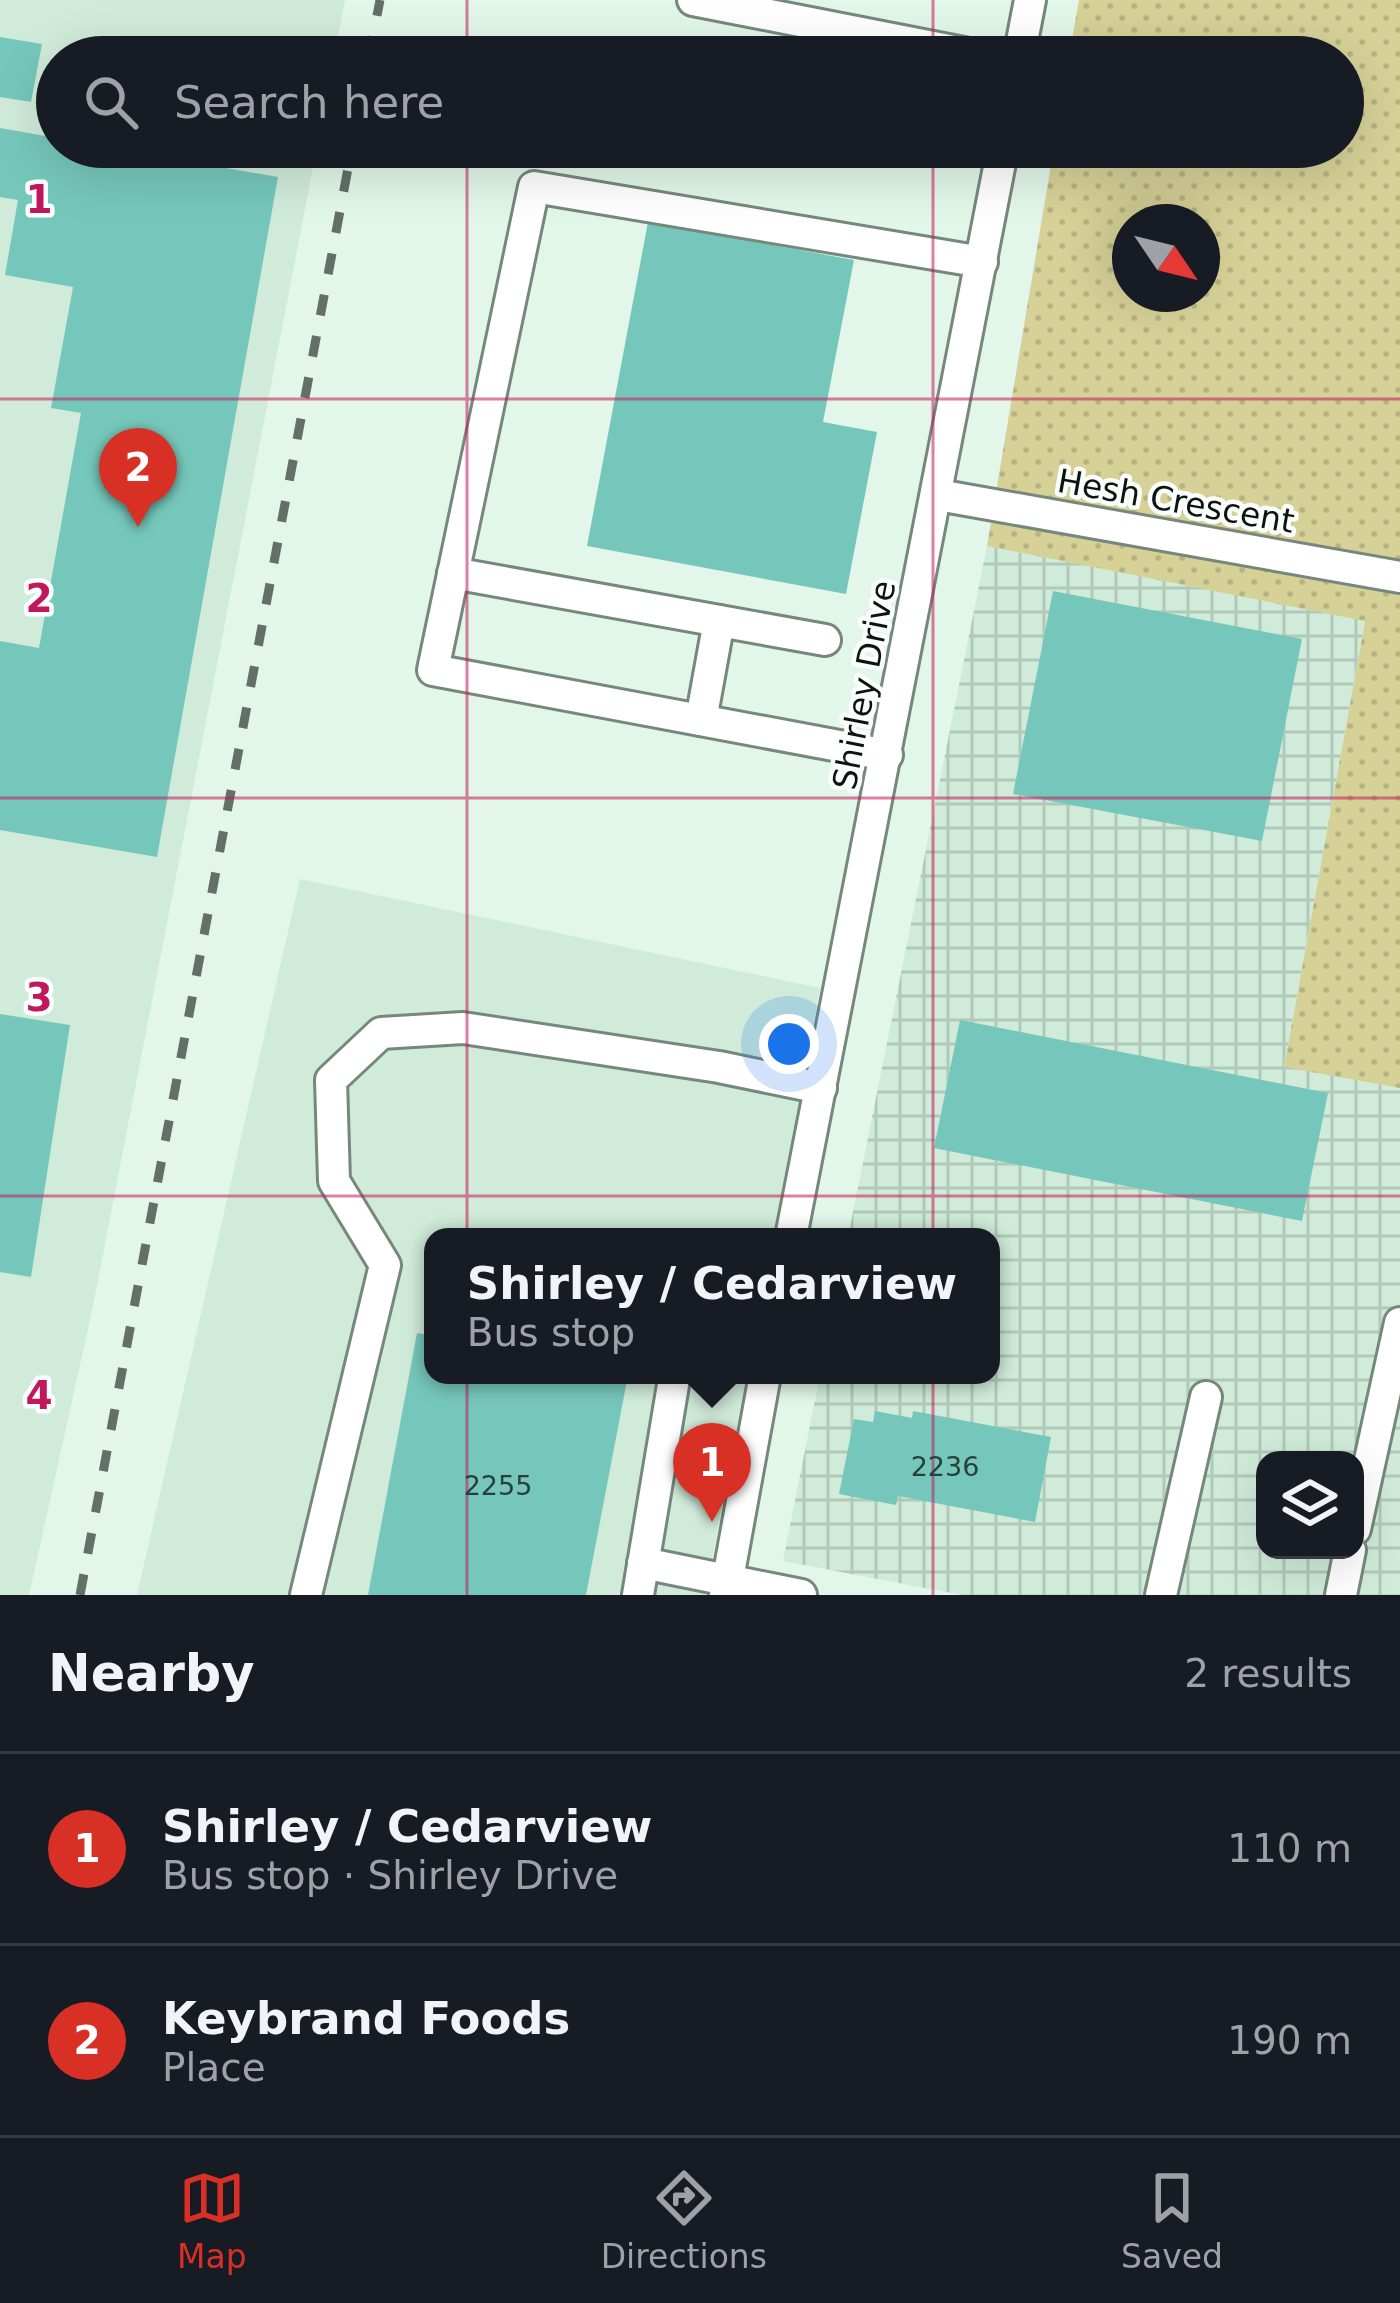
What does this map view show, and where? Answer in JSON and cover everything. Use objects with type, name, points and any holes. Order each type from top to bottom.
[{"type":"street","points":[[693,0],[877,36]]},
{"type":"street","points":[[1023,36],[1030,0]]},
{"type":"street","name":"Shirley Drive","points":[[793,1228],[999,168]]},
{"type":"street","points":[[886,755],[433,670],[534,187],[982,262]]},
{"type":"street","name":"Hesh Crescent","points":[[938,495],[1400,577]]},
{"type":"street","points":[[453,573],[825,640]]},
{"type":"street","points":[[701,720],[719,621]]},
{"type":"street","points":[[306,1595],[385,1264],[334,1181],[331,1080],[381,1033],[463,1028],[718,1067],[821,1088]]},
{"type":"street","points":[[1364,1488],[1400,1323]]},
{"type":"street","points":[[726,1589],[763,1384]]},
{"type":"street","points":[[638,1595],[673,1385]]},
{"type":"street","points":[[1161,1595],[1206,1397]]},
{"type":"street","points":[[1341,1595],[1349,1559]]},
{"type":"street","points":[[644,1563],[726,1589],[801,1595]]},
{"type":"shaded area","points":[[0,0],[345,0],[338,36],[36,36],[36,168],[313,168],[93,1306],[29,1595],[0,1595]]},
{"type":"shaded area","points":[[1079,0],[1400,0],[1400,1088],[1284,1067],[1365,621],[987,546],[1050,168],[1364,168],[1364,36],[1073,36]]},
{"type":"shaded area","points":[[987,546],[1365,620],[1284,1066],[1400,1088],[1400,1595],[962,1595],[783,1561],[818,1384],[1000,1384],[1000,1228],[850,1228]]},
{"type":"shaded area","points":[[300,879],[820,988],[775,1228],[424,1228],[424,1384],[745,1384],[705,1595],[137,1595]]},
{"type":"building","points":[[0,37],[36,43],[31,102],[0,97]]},
{"type":"building","points":[[0,128],[36,134],[36,168],[227,168],[278,177],[157,857],[0,830],[0,641],[39,648],[81,413],[51,408],[73,287],[5,275],[18,200],[0,197]]},
{"type":"building","points":[[648,222],[854,260],[823,422],[877,432],[846,594],[587,546]]},
{"type":"building","points":[[1053,591],[1302,639],[1262,841],[1013,794]]},
{"type":"building","points":[[0,1014],[70,1025],[31,1277],[0,1272]]},
{"type":"building","points":[[960,1020],[1328,1093],[1302,1221],[934,1148]]},
{"type":"building","points":[[417,1333],[424,1334],[424,1384],[626,1384],[586,1595],[368,1595]]},
{"type":"building","points":[[875,1411],[912,1418],[913,1411],[1051,1437],[1035,1522],[898,1496],[896,1505],[839,1494],[854,1419],[873,1422]]},
{"type":"railway","points":[[373,36],[380,0]]},
{"type":"railway","points":[[80,1595],[348,168]]},
{"type":"place","name":"Keybrand Foods","points":[[138,527]]},
{"type":"place","name":"Shirley / Cedarview","points":[[712,1522]]}]
